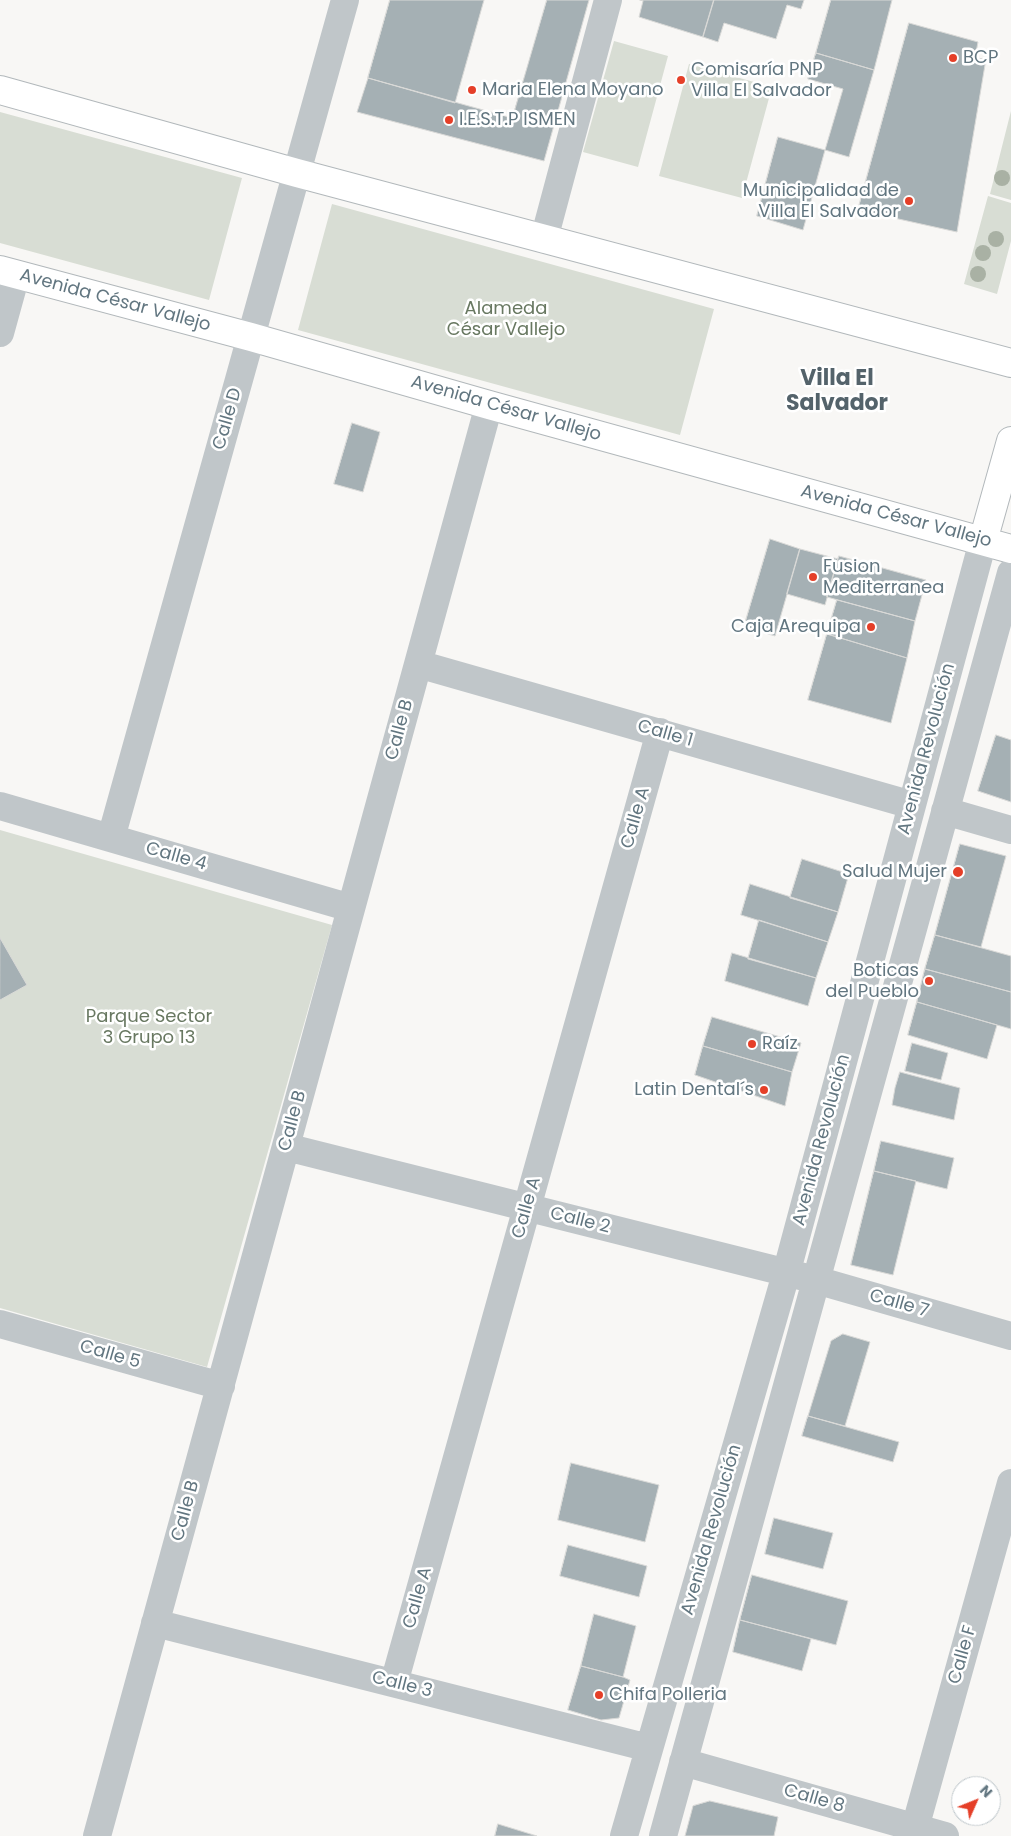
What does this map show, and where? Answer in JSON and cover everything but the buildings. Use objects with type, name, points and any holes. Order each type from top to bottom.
[{"type":"main road","points":[[0,90],[297,173],[1011,363]]},
{"type":"main road","name":"Avenida César Vallejo","points":[[8,273],[251,337],[489,405],[1011,549]]},
{"type":"main road","name":"Avenida Revolución","points":[[983,541],[1011,441]]},
{"type":"street","name":"Calle D","points":[[111,838],[345,0]]},
{"type":"street","points":[[544,239],[608,0]]},
{"type":"street","points":[[0,333],[8,273]]},
{"type":"street","name":"Calle B","points":[[97,1836],[489,405]]},
{"type":"street","name":"Avenida Revolución","points":[[624,1836],[786,1274],[983,541]]},
{"type":"street","name":"Avenida Revolución","points":[[663,1836],[1011,573]]},
{"type":"street","name":"Calle 1","points":[[418,664],[912,805]]},
{"type":"street","name":"Calle A","points":[[394,1683],[660,732]]},
{"type":"street","name":"Calle 4","points":[[0,806],[352,908]]},
{"type":"street","points":[[945,811],[1011,830]]},
{"type":"street","name":"Calle 2","points":[[286,1147],[786,1274]]},
{"type":"street","name":"Calle 7","points":[[786,1274],[816,1280],[1011,1336]]},
{"type":"street","name":"Calle 5","points":[[0,1324],[221,1386]]},
{"type":"street","name":"Calle F","points":[[915,1828],[1011,1482]]},
{"type":"street","name":"Calle 3","points":[[156,1623],[649,1748]]},
{"type":"street","name":"Calle 8","points":[[683,1762],[945,1836]]},
{"type":"green space","points":[[614,41],[668,56],[638,167],[583,152]]},
{"type":"green space","points":[[689,64],[772,87],[742,198],[659,176]]},
{"type":"green space","points":[[1011,111],[1011,200],[990,194]]},
{"type":"green space","points":[[0,112],[242,178],[209,300],[0,243]]},
{"type":"green space","points":[[988,196],[1011,203],[1011,241],[997,294],[964,284]]},
{"type":"green space","name":"Alameda César Vallejo","points":[[332,204],[714,309],[680,435],[298,330]]},
{"type":"green space","name":"Parque Sector 3 Grupo 13","points":[[0,830],[332,925],[207,1367],[0,1308]]},
{"type":"place","name":"BCP","points":[[953,58]]},
{"type":"place","name":"Comisaría PNP Villa El Salvador","points":[[681,80]]},
{"type":"place","name":"Maria Elena Moyano","points":[[472,90]]},
{"type":"place","name":"I.E.S.T.P ISMEN","points":[[449,120]]},
{"type":"place","name":"Municipalidad de Villa El Salvador","points":[[909,201]]},
{"type":"place","name":"Fusion Mediterranea","points":[[813,577]]},
{"type":"place","name":"Caja Arequipa","points":[[871,627]]},
{"type":"place","name":"Salud Mujer","points":[[958,872]]},
{"type":"place","name":"Boticas del Pueblo","points":[[929,981]]},
{"type":"place","name":"Raíz","points":[[752,1044]]},
{"type":"place","name":"Latin Dental´s","points":[[764,1090]]},
{"type":"place","name":"Chifa Polleria","points":[[599,1695]]},
{"type":"district","name":"Villa El Salvador","points":[[837,392]]}]
